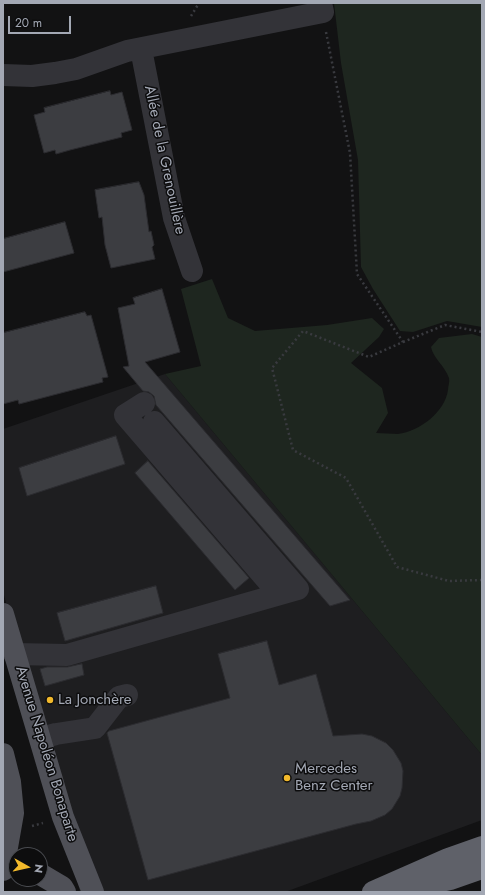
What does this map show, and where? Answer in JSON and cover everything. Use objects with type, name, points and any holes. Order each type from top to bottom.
[{"type":"highway","points":[[373,892],[448,859],[482,847]]},
{"type":"highway","points":[[390,892],[450,879],[482,868]]},
{"type":"main road","name":"Avenue Napoléon Bonaparte","points":[[3,614],[14,654],[48,736],[63,817],[93,892]]},
{"type":"main road","points":[[3,754],[10,782],[13,814],[3,870]]},
{"type":"main road","points":[[48,879],[62,887],[65,892]]},
{"type":"street","points":[[3,75],[32,76],[55,73],[141,49],[322,8]]},
{"type":"street","name":"Allée de la Grenouillère","points":[[141,49],[174,218],[192,271]]},
{"type":"street","points":[[14,654],[67,655],[298,589],[149,412],[125,415],[279,594]]},
{"type":"street","points":[[48,736],[94,728],[119,697],[122,691]]},
{"type":"path","points":[[322,8],[350,153],[357,274],[403,342]]},
{"type":"path","points":[[482,332],[445,325],[369,358],[303,331],[272,368],[293,450],[346,478],[397,567],[449,581],[482,580]]},
{"type":"path","points":[[30,826],[45,822]]},
{"type":"shaded area","points":[[334,3],[482,3],[482,327],[447,321],[413,332],[400,331],[373,289],[361,267],[358,160],[341,63]]},
{"type":"shaded area","points":[[212,279],[228,318],[255,331],[327,325],[372,318],[384,329],[379,337],[351,363],[382,388],[388,413],[376,433],[398,434],[415,429],[423,425],[437,413],[442,406],[448,390],[449,378],[434,355],[431,347],[439,338],[472,334],[482,337],[482,755],[165,374],[201,366],[181,289]]},
{"type":"shaded area","points":[[165,374],[482,755],[482,820],[285,892],[80,892],[3,591],[3,429]]},
{"type":"building","points":[[110,91],[111,95],[122,92],[132,130],[121,133],[122,137],[56,154],[55,150],[44,153],[34,115],[45,112],[44,108]]},
{"type":"building","points":[[139,182],[144,195],[149,232],[151,231],[154,245],[152,247],[155,259],[111,268],[105,245],[102,217],[99,218],[95,190]]},
{"type":"building","points":[[65,222],[74,253],[3,272],[3,239]]},
{"type":"building","points":[[162,289],[180,352],[145,362],[350,600],[330,606],[156,405],[154,396],[149,392],[143,391],[123,367],[129,366],[118,308],[135,304],[133,298]]},
{"type":"building","points":[[85,312],[87,316],[91,315],[108,377],[102,378],[103,382],[19,404],[18,400],[3,404],[3,333]]},
{"type":"building","points":[[116,436],[125,464],[27,496],[19,468]]},
{"type":"building","points":[[148,461],[249,578],[235,590],[135,473]]},
{"type":"building","points":[[156,586],[163,613],[65,641],[57,613]]},
{"type":"building","name":"Mercedes Benz Center","points":[[267,641],[279,685],[316,674],[333,736],[362,734],[372,736],[386,743],[393,750],[401,763],[403,771],[400,796],[392,809],[385,815],[371,821],[148,880],[107,733],[109,731],[230,698],[218,654]]},
{"type":"building","points":[[82,664],[84,675],[45,686],[40,669],[47,667],[67,667]]},
{"type":"place","name":"La Jonchère","points":[[50,700]]},
{"type":"place","name":"Mercedes Benz Center","points":[[287,778]]}]
